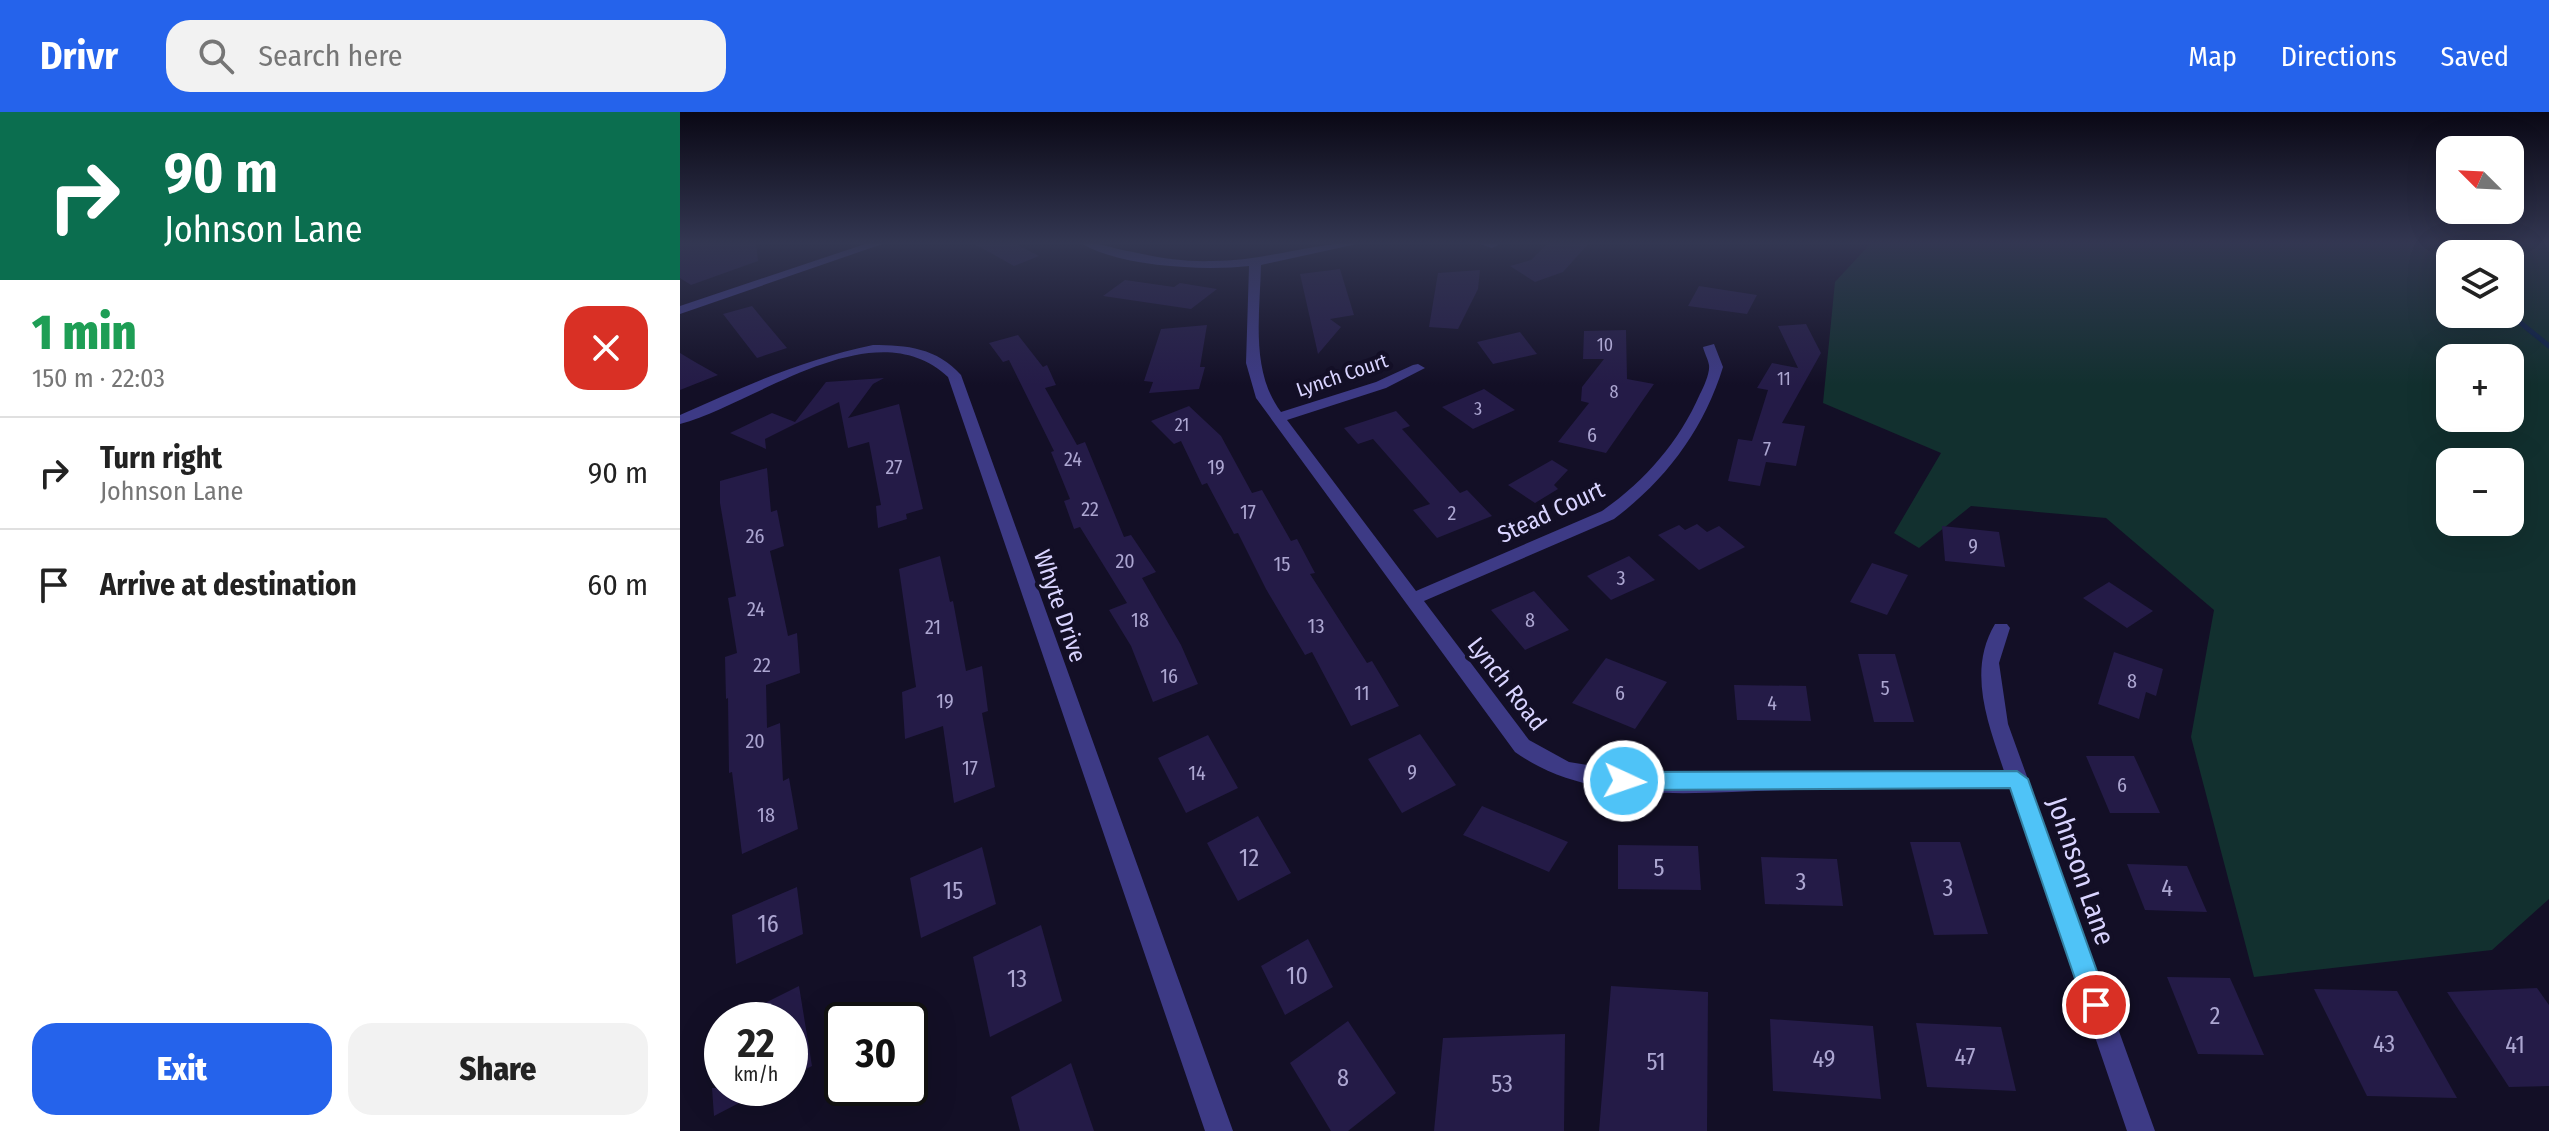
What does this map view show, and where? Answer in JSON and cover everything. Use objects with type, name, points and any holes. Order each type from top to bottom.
[{"type":"street","points":[[680,310],[741,290]]},
{"type":"street","name":"Lynch Road","points":[[1254,290],[1253,363],[1260,390],[1522,746],[1536,758],[1598,779],[1649,783],[2017,779]]},
{"type":"street","name":"Stead Court","points":[[1412,599],[1608,515],[1626,504],[1667,459],[1697,413],[1716,367],[1709,347]]},
{"type":"street","name":"Whyte Drive","points":[[680,420],[818,361],[856,352],[901,350],[924,353],[934,357],[954,375],[1219,1131]]},
{"type":"street","name":"Lynch Court","points":[[1278,418],[1381,385],[1418,368]]},
{"type":"street","name":"Johnson Lane","points":[[2001,628],[1992,641],[1989,671],[1998,724],[2141,1131]]},
{"type":"green space","points":[[1834,290],[2436,290],[2436,328],[2524,328],[2524,290],[2549,290],[2549,899],[2492,950],[2254,977],[2191,737],[2214,610],[2106,518],[1971,506],[1919,548],[1894,533],[1941,453],[1823,403]]},
{"type":"building","points":[[1112,290],[1216,290],[1191,309],[1103,296]]},
{"type":"building","points":[[1303,290],[1346,290],[1354,315],[1330,319],[1341,327],[1318,354]]},
{"type":"building","points":[[1435,290],[1478,290],[1458,329],[1429,327]]},
{"type":"building","points":[[1697,290],[1757,295],[1747,314],[1688,306]]},
{"type":"building","points":[[752,306],[787,348],[757,358],[723,314]]},
{"type":"building","points":[[1806,324],[1821,353],[1782,423],[1805,426],[1796,466],[1766,462],[1760,486],[1728,481],[1738,439],[1752,441],[1768,390],[1757,388],[1772,363],[1798,368],[1778,326]]},
{"type":"building","points":[[1207,325],[1200,367],[1205,367],[1199,389],[1149,393],[1153,382],[1144,381],[1161,329]]},
{"type":"building","points":[[1626,330],[1627,379],[1654,384],[1606,453],[1558,442],[1589,403],[1581,401],[1582,387],[1604,359],[1583,359],[1584,331]]},
{"type":"building","points":[[1520,332],[1537,354],[1493,364],[1477,342]]},
{"type":"building","points":[[1018,335],[1043,367],[1047,365],[1056,385],[1045,388],[1077,445],[1085,442],[1124,537],[1131,535],[1156,572],[1142,578],[1181,645],[1198,684],[1153,702],[1131,646],[1109,610],[1127,603],[1080,527],[1074,529],[1064,501],[1070,499],[1051,452],[1054,451],[1009,360],[1003,362],[989,343]]},
{"type":"building","points":[[680,353],[695,362],[718,375],[680,390]]},
{"type":"building","points":[[884,378],[873,384],[848,418],[899,404],[923,509],[906,514],[907,519],[878,528],[876,506],[881,505],[869,442],[848,448],[839,402],[765,439],[766,449],[730,433],[772,413],[795,422],[826,382]]},
{"type":"building","points":[[1484,389],[1515,410],[1473,429],[1442,407]]},
{"type":"building","points":[[1189,406],[1221,436],[1252,493],[1262,490],[1291,541],[1297,539],[1315,573],[1310,574],[1367,663],[1372,661],[1399,706],[1351,726],[1312,652],[1305,655],[1266,589],[1238,533],[1234,534],[1207,483],[1202,485],[1181,441],[1174,444],[1151,421]]},
{"type":"building","points":[[1396,411],[1410,426],[1402,429],[1460,493],[1467,490],[1492,516],[1437,538],[1413,510],[1430,504],[1373,439],[1358,444],[1344,428]]},
{"type":"building","points":[[1552,460],[1568,470],[1554,485],[1558,489],[1535,503],[1508,485]]},
{"type":"building","points":[[767,468],[771,512],[777,510],[784,546],[770,551],[788,636],[797,633],[800,673],[766,685],[767,728],[780,723],[783,781],[789,778],[798,829],[742,854],[732,772],[729,773],[725,657],[737,653],[728,598],[736,596],[720,503],[720,481]]},
{"type":"building","points":[[1697,524],[1707,532],[1719,526],[1745,547],[1699,570],[1658,535],[1679,525],[1685,530]]},
{"type":"building","points":[[1942,526],[1999,532],[2005,567],[1945,561]]},
{"type":"building","points":[[940,556],[950,602],[953,601],[966,671],[982,666],[988,711],[982,713],[995,787],[954,803],[943,726],[905,739],[902,692],[916,687],[899,569]]},
{"type":"building","points":[[1629,556],[1655,580],[1611,600],[1587,576]]},
{"type":"building","points":[[1872,563],[1908,575],[1887,615],[1850,602]]},
{"type":"building","points":[[2109,582],[2153,611],[2127,628],[2083,598]]},
{"type":"building","points":[[1534,591],[1569,630],[1525,650],[1491,610]]},
{"type":"building","points":[[2114,652],[2163,669],[2156,696],[2146,692],[2139,719],[2098,704]]},
{"type":"building","points":[[1858,654],[1895,654],[1914,722],[1874,722]]},
{"type":"building","points":[[1606,658],[1667,682],[1635,729],[1572,703]]},
{"type":"building","points":[[1734,685],[1806,686],[1811,721],[1737,720]]},
{"type":"building","points":[[1420,734],[1456,785],[1402,813],[1368,759]]},
{"type":"building","points":[[1208,735],[1238,788],[1186,813],[1158,758]]},
{"type":"building","points":[[2086,756],[2134,756],[2160,813],[2110,813]]},
{"type":"building","points":[[1482,806],[1568,842],[1549,872],[1463,835]]},
{"type":"building","points":[[1258,816],[1291,873],[1238,901],[1207,843]]},
{"type":"building","points":[[1910,842],[1960,842],[1988,934],[1934,935]]},
{"type":"building","points":[[1618,845],[1698,846],[1701,890],[1618,889]]},
{"type":"building","points":[[982,847],[996,904],[921,938],[910,878]]},
{"type":"building","points":[[1761,857],[1837,859],[1843,906],[1765,904]]},
{"type":"building","points":[[2127,864],[2187,866],[2207,912],[2145,910]]},
{"type":"building","points":[[797,887],[803,934],[736,964],[732,915]]},
{"type":"building","points":[[1041,925],[1062,1001],[990,1037],[973,957]]},
{"type":"building","points":[[1308,939],[1333,987],[1285,1015],[1261,966]]},
{"type":"building","points":[[2167,977],[2230,978],[2264,1055],[2198,1054]]},
{"type":"building","points":[[799,986],[802,1002],[767,1002]]},
{"type":"building","points":[[1611,986],[1708,992],[1707,1131],[1599,1131]]},
{"type":"building","points":[[2537,988],[2549,1005],[2549,1086],[2509,1087],[2447,992]]},
{"type":"building","points":[[2314,989],[2397,991],[2457,1098],[2367,1096]]},
{"type":"building","points":[[1770,1019],[1873,1026],[1881,1099],[1773,1091]]},
{"type":"building","points":[[1348,1021],[1396,1093],[1348,1131],[1331,1131],[1290,1063]]},
{"type":"building","points":[[1916,1023],[2001,1027],[2016,1091],[1927,1087]]},
{"type":"building","points":[[1565,1034],[1564,1131],[1434,1131],[1443,1038]]},
{"type":"building","points":[[808,1041],[812,1066],[808,1068]]},
{"type":"building","points":[[1071,1063],[1094,1131],[1020,1131],[1011,1097]]},
{"type":"building","points":[[713,1106],[733,1106],[714,1116]]},
{"type":"waterway","points":[[2524,326],[2549,346]]},
{"type":"route","points":[[1624,781],[2017,779],[2096,1005]]}]
